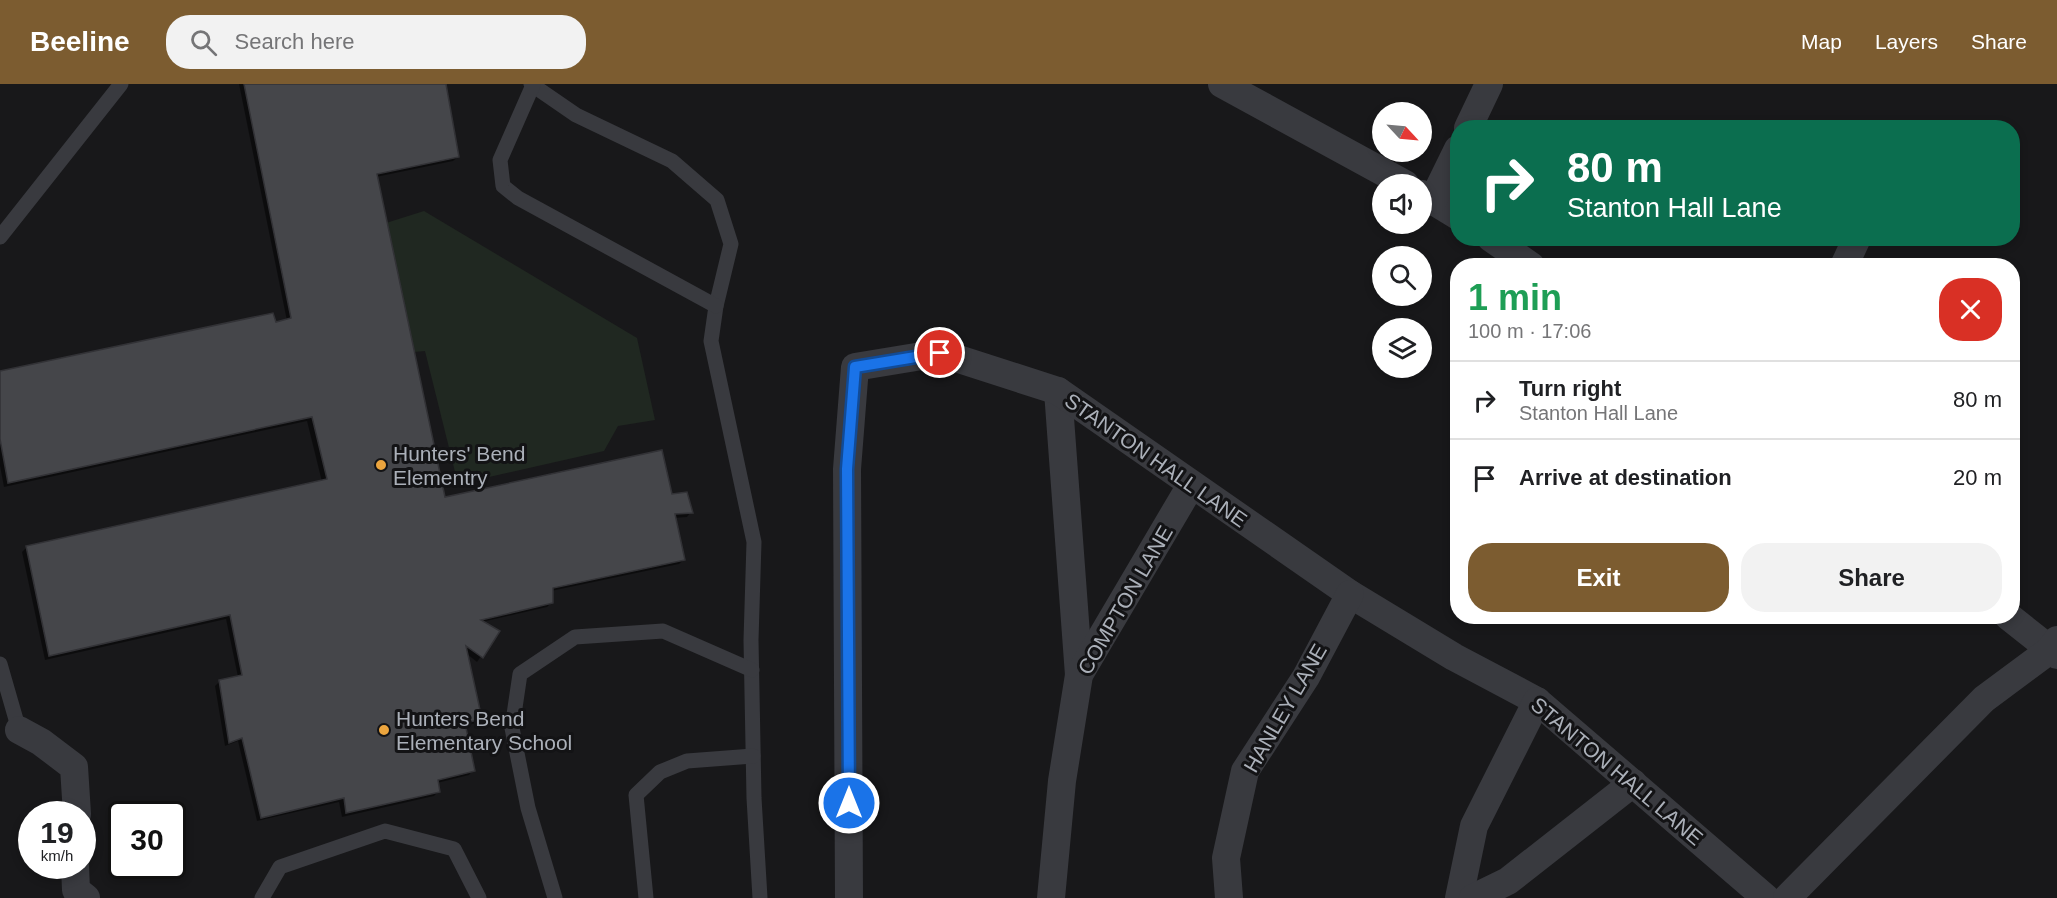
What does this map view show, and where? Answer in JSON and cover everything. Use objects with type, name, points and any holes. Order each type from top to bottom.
[{"type":"street","points":[[1222,84],[1387,174]]},
{"type":"street","points":[[1472,120],[1489,84]]},
{"type":"street","points":[[1432,191],[1450,162]]},
{"type":"street","points":[[1432,200],[1450,211]]},
{"type":"street","points":[[1503,246],[1520,258]]},
{"type":"street","name":"STANTON HALL LANE","points":[[849,898],[847,469],[855,367],[940,353],[1058,391],[1350,594],[1454,657],[1537,701],[1766,898]]},
{"type":"street","points":[[1058,391],[1079,675]]},
{"type":"street","name":"COMPTON LANE","points":[[1051,898],[1062,780],[1079,675],[1191,485]]},
{"type":"street","name":"HANLEY LANE","points":[[1228,898],[1226,858],[1245,771],[1306,677],[1350,594]]},
{"type":"street","points":[[1787,898],[1984,699],[2055,649],[2019,624]]},
{"type":"street","points":[[1459,898],[1474,826],[1537,701]]},
{"type":"street","points":[[19,730],[41,742],[74,767],[76,801]]},
{"type":"street","points":[[1473,898],[1508,881],[1633,783]]},
{"type":"street","points":[[76,879],[76,890],[86,898]]},
{"type":"lane","points":[[0,237],[121,84]]},
{"type":"lane","points":[[716,306],[518,198],[503,186],[500,160],[532,85],[576,115],[672,161],[717,200],[731,244],[716,306],[711,341],[754,542],[753,756],[760,898]]},
{"type":"lane","points":[[555,898],[528,808],[512,728],[520,674],[575,637],[663,631],[752,670]]},
{"type":"lane","points":[[0,664],[19,730]]},
{"type":"lane","points":[[646,898],[636,795],[660,772],[687,761],[753,756]]},
{"type":"lane","points":[[262,898],[280,867],[385,831],[454,849],[480,898]]},
{"type":"shaded area","points":[[424,211],[637,338],[655,420],[618,426],[604,451],[458,484],[425,351],[413,352],[386,223]]},
{"type":"building","name":"Hunters' Bend Elementry","points":[[244,84],[446,84],[459,157],[377,174],[445,497],[662,450],[672,494],[687,492],[693,513],[675,514],[685,560],[553,588],[553,603],[481,620],[500,631],[483,658],[466,646],[482,719],[465,723],[475,771],[438,780],[440,792],[346,813],[344,798],[261,818],[242,738],[229,743],[219,680],[242,675],[230,615],[49,656],[26,546],[327,479],[312,417],[8,483],[0,439],[0,371],[273,313],[276,322],[291,318]]},
{"type":"place","name":"Hunters' Bend Elementry","points":[[381,465]]},
{"type":"place","name":"Hunters Bend Elementary School","points":[[384,730]]},
{"type":"route","points":[[849,803],[847,469],[855,367],[940,353]]}]
